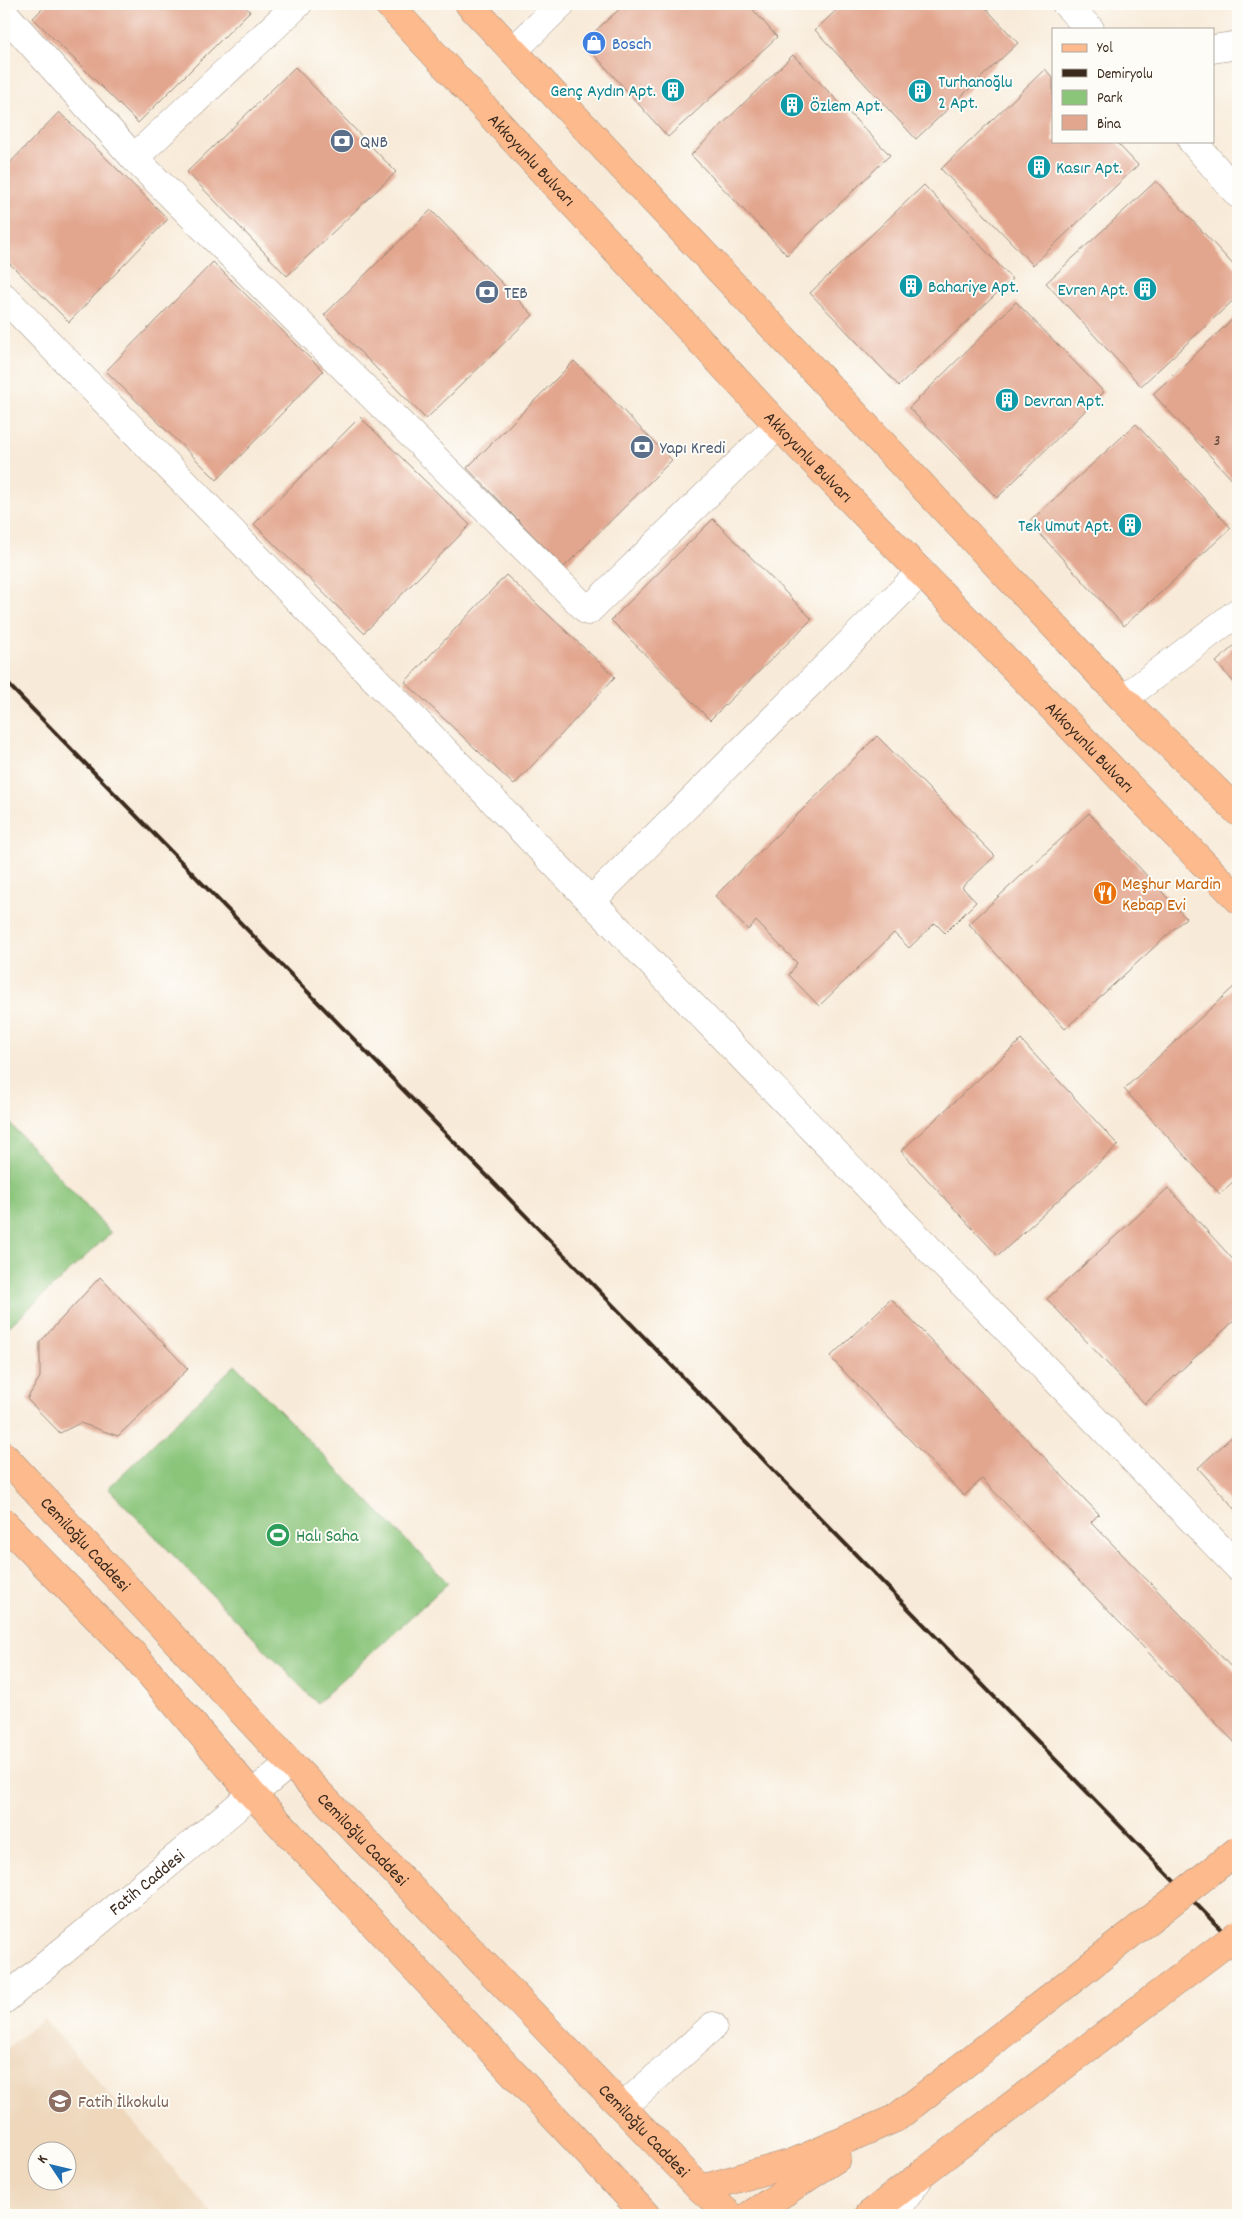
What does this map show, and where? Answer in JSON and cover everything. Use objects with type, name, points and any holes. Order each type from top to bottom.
[{"type":"main road","name":"Akkoyunlu Bulvarı","points":[[388,4],[778,425],[1238,899]]},
{"type":"main road","points":[[469,4],[1123,699],[1238,812]]},
{"type":"main road","name":"Cemiloğlu Caddesi","points":[[4,1456],[290,1763],[622,2107],[730,2215]]},
{"type":"main road","points":[[4,1523],[134,1654],[252,1794],[646,2215]]},
{"type":"main road","points":[[750,2215],[896,2118],[1238,1850]]},
{"type":"main road","points":[[869,2215],[1238,1934]]},
{"type":"main road","points":[[702,2188],[792,2163],[896,2118]]},
{"type":"street","points":[[134,158],[298,4]]},
{"type":"street","points":[[513,51],[561,4]]},
{"type":"street","points":[[1066,4],[1089,28]]},
{"type":"street","points":[[4,13],[134,158],[588,611],[778,425]]},
{"type":"street","points":[[1214,49],[1238,45]]},
{"type":"street","points":[[1193,142],[1238,194]]},
{"type":"street","points":[[4,297],[1238,1568]]},
{"type":"street","points":[[591,901],[921,572]]},
{"type":"street","points":[[1123,699],[1238,612]]},
{"type":"street","name":"Fatih Caddesi","points":[[4,2000],[290,1763]]},
{"type":"street","points":[[622,2107],[714,2026]]},
{"type":"street","points":[[894,2215],[924,2172]]},
{"type":"shaded area","name":"Fatih İlkokulu","points":[[44,2018],[213,2215],[4,2215],[4,2051]]},
{"type":"green space","points":[[4,1117],[111,1233],[4,1331]]},
{"type":"green space","name":"Halı Saha","points":[[235,1365],[448,1583],[317,1703],[108,1488]]},
{"type":"building","points":[[47,4],[242,4],[250,11],[138,123],[33,18]]},
{"type":"building","name":"Genç Aydın Apt.","points":[[625,4],[748,4],[777,37],[668,137],[583,42]]},
{"type":"building","name":"Turhanoğlu 2 Apt.","points":[[843,4],[982,4],[1018,43],[916,139],[815,30]]},
{"type":"building","name":"Özlem Apt.","points":[[793,55],[890,155],[787,255],[691,155]]},
{"type":"building","points":[[295,67],[396,172],[287,276],[187,172]]},
{"type":"building","name":"Kasır Apt.","points":[[1045,69],[1052,77],[1052,142],[1116,142],[1138,165],[1033,265],[941,169]]},
{"type":"building","points":[[59,112],[168,219],[69,322],[4,258],[4,169]]},
{"type":"building","name":"Evren Apt.","points":[[1156,181],[1238,270],[1238,296],[1141,386],[1046,283]]},
{"type":"building","name":"Bahariye Apt.","points":[[924,185],[1012,279],[899,386],[810,293]]},
{"type":"building","points":[[431,210],[533,315],[426,419],[324,315]]},
{"type":"building","points":[[213,262],[323,371],[217,480],[106,371]]},
{"type":"building","name":"Devran Apt.","points":[[1016,302],[1104,392],[997,498],[909,408]]},
{"type":"building","points":[[1238,314],[1238,486],[1153,394]]},
{"type":"building","points":[[574,361],[672,460],[564,567],[467,468]]},
{"type":"building","points":[[360,417],[470,525],[364,633],[254,524]]},
{"type":"building","name":"Tek Umut Apt.","points":[[1136,424],[1231,528],[1124,626],[1029,522]]},
{"type":"building","points":[[713,519],[812,619],[710,720],[611,620]]},
{"type":"building","points":[[506,575],[615,677],[514,785],[405,682]]},
{"type":"building","points":[[1238,642],[1238,687],[1216,662]]},
{"type":"building","points":[[877,736],[995,856],[962,887],[976,902],[945,933],[935,923],[909,948],[894,933],[819,1006],[789,975],[797,963],[756,921],[748,930],[715,896]]},
{"type":"building","points":[[1089,813],[1186,918],[1065,1029],[969,924]]},
{"type":"building","points":[[1238,983],[1238,1177],[1220,1194],[1124,1089]]},
{"type":"building","points":[[1021,1040],[1118,1145],[998,1256],[901,1151]]},
{"type":"building","points":[[1168,1188],[1238,1265],[1238,1317],[1145,1404],[1047,1299]]},
{"type":"building","points":[[100,1277],[188,1369],[118,1436],[80,1423],[60,1433],[27,1399],[40,1377],[40,1342]]},
{"type":"building","points":[[891,1299],[1099,1514],[1091,1522],[1238,1674],[1238,1746],[982,1479],[964,1496],[830,1357]]},
{"type":"building","points":[[1238,1431],[1238,1512],[1198,1468]]},
{"type":"railway","points":[[4,680],[1238,1947]]},
{"type":"place","name":"Bosch","points":[[594,43]]},
{"type":"place","name":"Genç Aydın Apt.","points":[[673,90]]},
{"type":"place","name":"Turhanoğlu 2 Apt.","points":[[920,91]]},
{"type":"place","name":"Özlem Apt.","points":[[792,105]]},
{"type":"place","name":"QNB","points":[[342,141]]},
{"type":"place","name":"Kasır Apt.","points":[[1039,167]]},
{"type":"place","name":"Bahariye Apt.","points":[[911,286]]},
{"type":"place","name":"Evren Apt.","points":[[1145,289]]},
{"type":"place","name":"TEB","points":[[487,292]]},
{"type":"place","name":"Devran Apt.","points":[[1007,400]]},
{"type":"place","name":"Yapı Kredi","points":[[642,447]]},
{"type":"place","name":"Tek Umut Apt.","points":[[1130,525]]},
{"type":"place","name":"Meşhur Mardin Kebap Evi","points":[[1105,893]]},
{"type":"place","name":"Halı Saha","points":[[278,1535]]},
{"type":"place","name":"Fatih İlkokulu","points":[[60,2101]]}]
